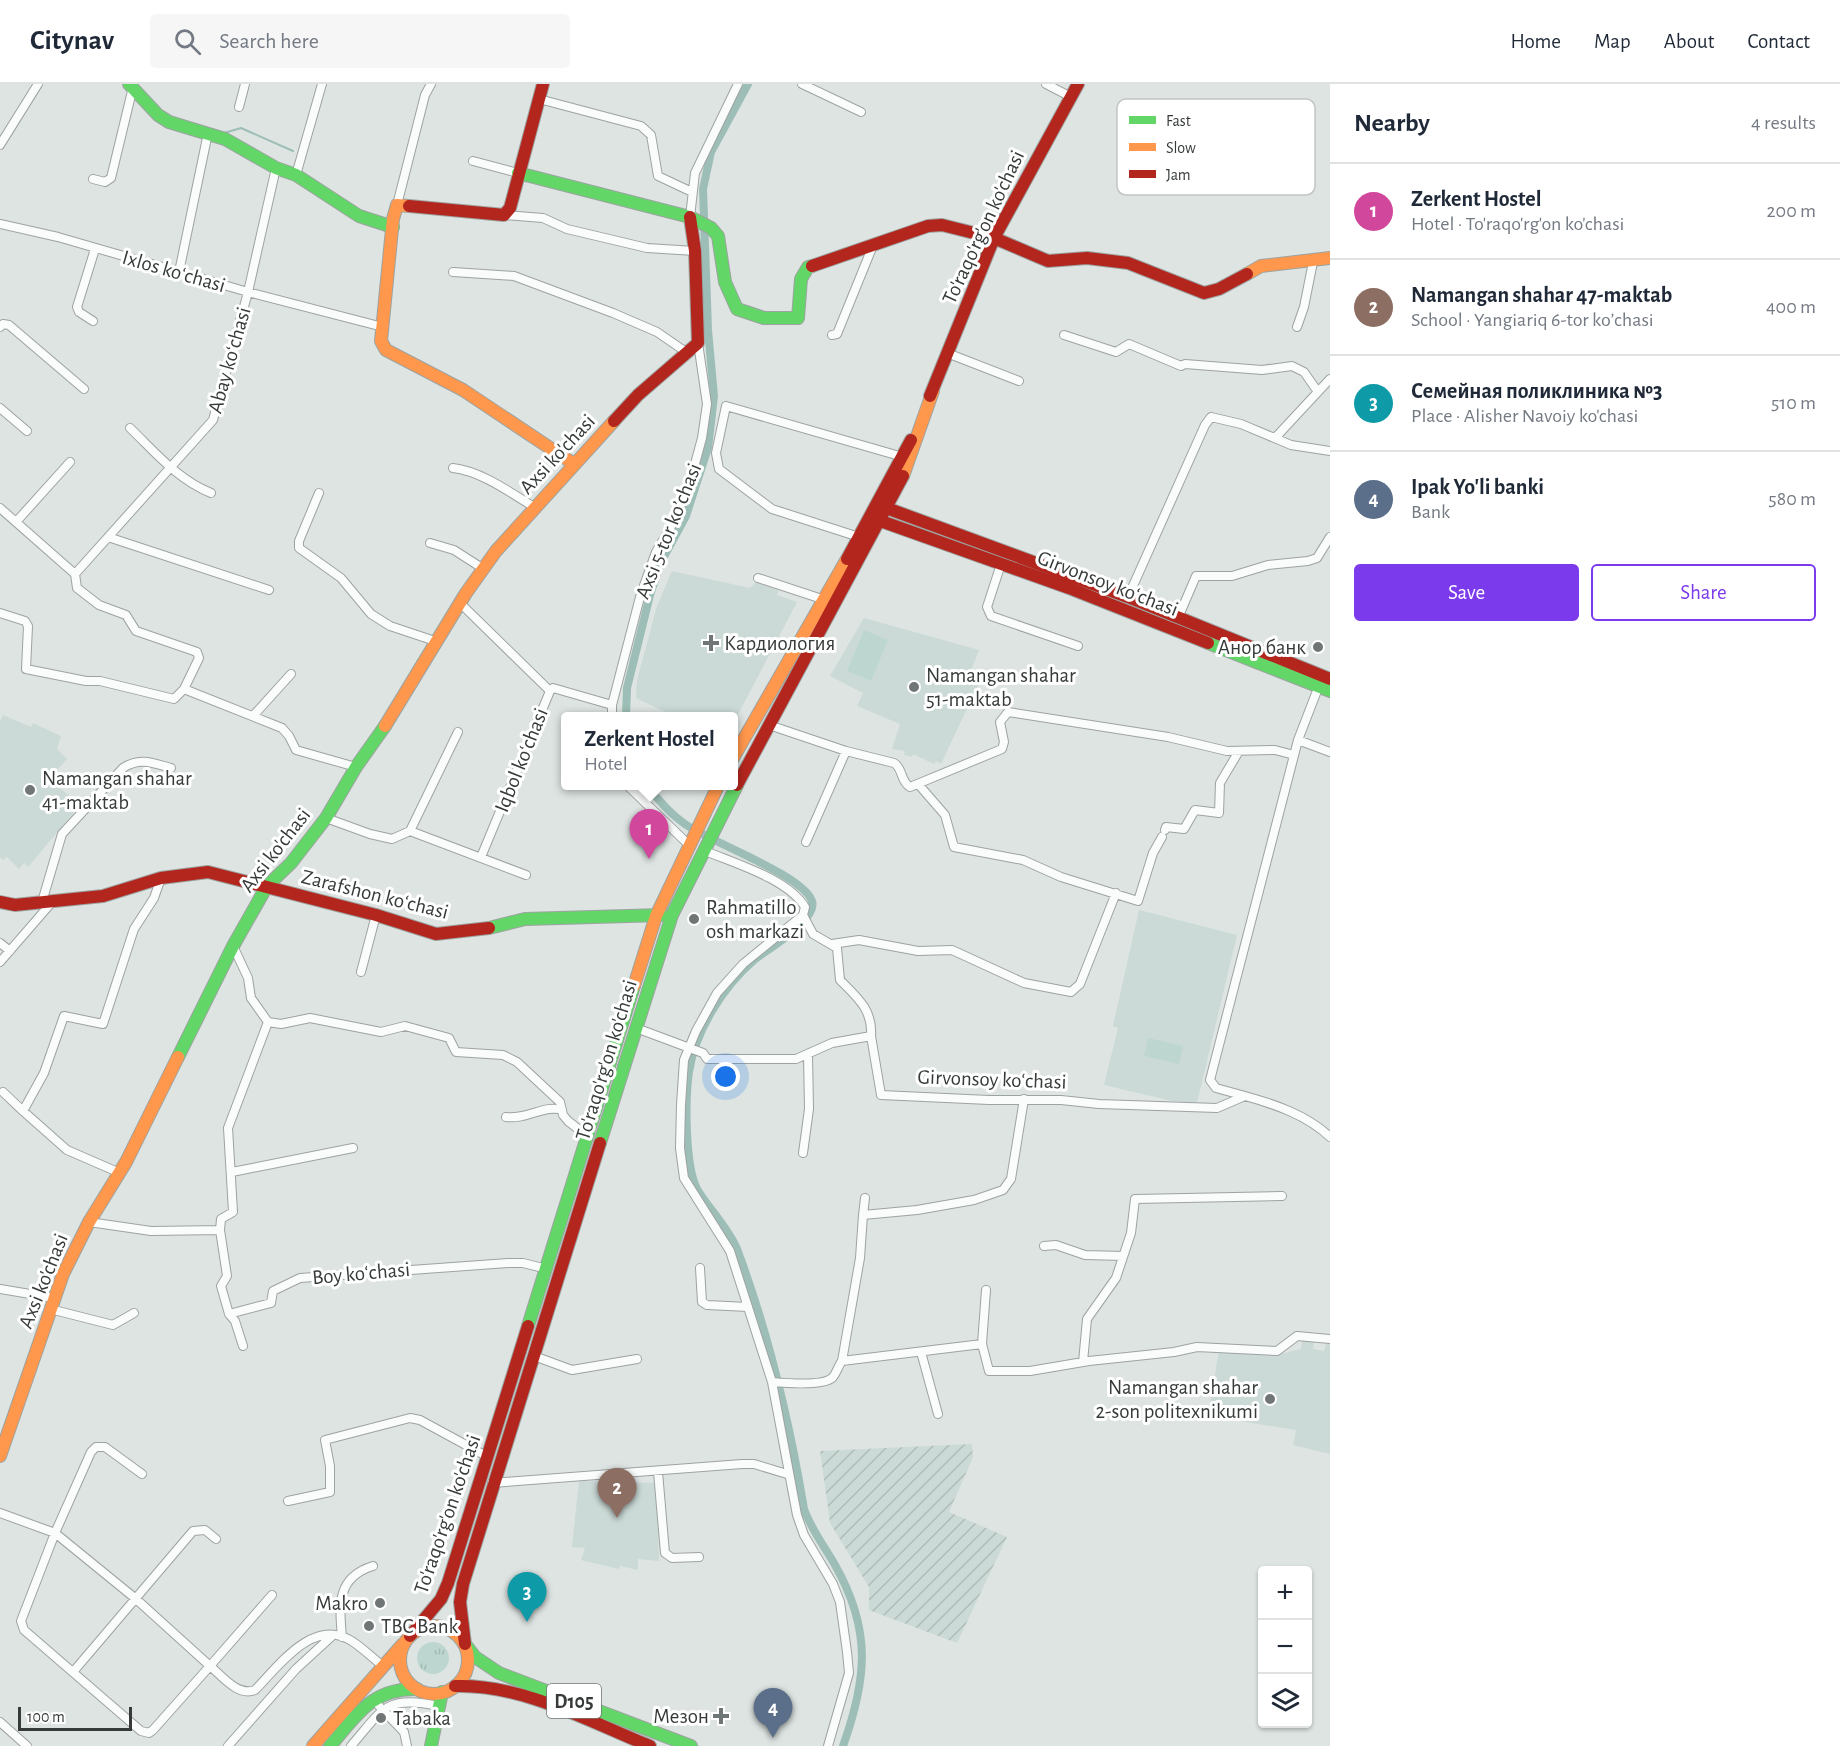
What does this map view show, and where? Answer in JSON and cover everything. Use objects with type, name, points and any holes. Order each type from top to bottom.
[{"type":"main road","points":[[543,84],[510,208],[504,215],[398,205],[393,227],[381,341],[386,350],[463,390],[574,464]]},
{"type":"main road","name":"To'raqo'rg'on ko'chasi","points":[[883,507],[910,463],[947,353],[994,238],[1078,84]]},
{"type":"main road","points":[[131,86],[158,115],[170,122],[225,139],[276,168],[296,175],[359,216],[393,227]]},
{"type":"main road","points":[[518,173],[693,219],[710,228],[718,236],[725,282],[737,309],[764,318],[798,318],[801,313],[800,280],[805,270],[874,243],[928,226],[942,225],[994,238],[1048,261],[1088,258],[1128,263],[1204,293],[1219,289],[1261,266],[1313,262],[1330,258]]},
{"type":"main road","points":[[693,219],[698,343]]},
{"type":"main road","name":"Axsi ko'chasi","points":[[0,1456],[52,1304],[89,1222],[120,1173],[233,946],[267,886],[291,863],[326,818],[356,767],[395,712],[435,641],[482,568],[534,507],[638,395],[698,343]]},
{"type":"main road","name":"To'raqo'rg'on ko'chasi","points":[[883,507],[933,391]]},
{"type":"main road","points":[[738,749],[859,537],[876,520],[883,507]]},
{"type":"main road","name":"Girvonsoy koʻchasi","points":[[883,507],[1128,597],[1325,683]]},
{"type":"main road","name":"To'raqo'rg'on ko'chasi","points":[[738,783],[876,520]]},
{"type":"main road","name":"Girvonsoy koʻchasi","points":[[876,520],[1325,683]]},
{"type":"main road","name":"To'raqo'rg'on ko'chasi","points":[[410,1636],[441,1599],[488,1457],[656,915],[716,790]]},
{"type":"main road","name":"To'raqo'rg'on ko'chasi","points":[[465,1644],[460,1602],[463,1584],[492,1483],[672,915],[735,790]]},
{"type":"main road","name":"Zarafshon koʻchasi","points":[[0,903],[15,905],[103,896],[161,878],[208,872],[376,915],[436,934],[449,934],[525,919],[672,915]]},
{"type":"main road","name":"D105","points":[[313,1746],[410,1636],[429,1626],[440,1626],[450,1629],[475,1657],[499,1673],[691,1746]]},
{"type":"main road","points":[[410,1636],[401,1654],[401,1664],[409,1682],[417,1689]]},
{"type":"main road","points":[[455,1686],[467,1667],[465,1644]]},
{"type":"main road","name":"D105","points":[[442,1692],[470,1683],[504,1690],[650,1746]]},
{"type":"main road","points":[[330,1746],[372,1700],[386,1690],[401,1687],[426,1692],[442,1692],[431,1746]]},
{"type":"street","points":[[0,144],[38,84]]},
{"type":"street","points":[[239,107],[245,84]]},
{"type":"street","points":[[296,175],[322,84]]},
{"type":"street","points":[[398,205],[425,95],[431,84]]},
{"type":"street","points":[[693,219],[694,173],[738,84]]},
{"type":"street","points":[[802,84],[861,112]]},
{"type":"street","points":[[1046,84],[1071,97]]},
{"type":"street","points":[[93,179],[105,182],[111,178],[131,86]]},
{"type":"street","points":[[539,99],[641,126],[651,135],[661,179],[692,192]]},
{"type":"street","points":[[179,272],[208,133]]},
{"type":"street","points":[[473,161],[518,173]]},
{"type":"street","name":"Abay koʻchasi","points":[[75,574],[213,420],[248,292],[276,168]]},
{"type":"street","points":[[504,215],[543,218],[567,229],[647,248],[695,251]]},
{"type":"street","name":"Ixlos koʻchasi","points":[[0,224],[58,237],[248,292],[383,327]]},
{"type":"street","points":[[832,335],[837,334],[874,243]]},
{"type":"street","points":[[93,321],[79,312],[77,307],[95,249]]},
{"type":"street","points":[[1297,327],[1304,307],[1313,262]]},
{"type":"street","points":[[453,272],[514,276],[614,313],[657,332],[686,352]]},
{"type":"street","points":[[0,327],[3,324],[9,325],[84,389]]},
{"type":"street","points":[[1064,334],[1116,352],[1129,344],[1181,366],[1185,364],[1262,370],[1292,366],[1304,372],[1318,392]]},
{"type":"street","name":"Аxsi 5-tor koʼchasi","points":[[612,712],[640,597],[656,552],[673,523],[689,486],[702,438],[707,404],[698,343]]},
{"type":"street","points":[[947,353],[1019,381]]},
{"type":"street","points":[[1275,438],[1330,379]]},
{"type":"street","points":[[859,537],[772,509],[719,470],[716,453],[726,406],[903,457]]},
{"type":"street","points":[[0,408],[27,431]]},
{"type":"street","points":[[1128,597],[1208,421],[1216,417],[1291,445],[1330,451]]},
{"type":"street","points":[[130,428],[170,467],[194,486],[211,493]]},
{"type":"street","points":[[16,522],[70,462]]},
{"type":"street","points":[[453,468],[462,469],[508,491],[534,507]]},
{"type":"street","points":[[319,493],[299,541],[299,548],[341,578],[372,614],[390,626],[435,641]]},
{"type":"street","points":[[0,508],[75,574],[77,588],[99,605],[126,615],[136,631],[197,652],[199,658],[184,689],[174,699],[100,681],[86,681],[26,669],[28,626],[25,621],[0,613]]},
{"type":"street","points":[[108,537],[269,590]]},
{"type":"street","points":[[1178,618],[1196,576],[1232,576],[1268,565],[1308,561],[1317,558],[1330,537]]},
{"type":"street","points":[[430,543],[454,550],[482,568]]},
{"type":"street","points":[[1001,564],[987,608],[991,616],[1078,646]]},
{"type":"street","points":[[758,578],[822,599]]},
{"type":"street","points":[[460,603],[550,691]]},
{"type":"street","points":[[253,716],[291,674]]},
{"type":"street","points":[[1325,683],[1293,755],[1210,1080],[1216,1088],[1287,1111],[1313,1124],[1330,1137]]},
{"type":"street","name":"Iqbol koʻchasi","points":[[481,857],[550,691],[553,688],[568,690],[612,705]]},
{"type":"street","points":[[184,689],[286,731],[296,750],[356,767]]},
{"type":"street","points":[[769,725],[846,751],[894,763],[907,786],[919,785],[1002,749],[1004,742],[1000,722],[1008,712],[1116,728],[1239,751],[1275,750],[1293,755]]},
{"type":"street","points":[[326,818],[370,834],[392,839],[410,831],[458,732]]},
{"type":"street","points":[[1298,740],[1330,752]]},
{"type":"street","points":[[806,842],[846,751]]},
{"type":"street","points":[[919,785],[945,815],[954,847],[1010,856],[1061,878],[1139,900],[1153,853],[1166,826],[1185,828],[1195,810],[1219,813],[1220,783],[1239,751]]},
{"type":"street","points":[[0,962],[47,901],[62,834],[123,768],[133,761],[143,760],[171,768]]},
{"type":"street","points":[[632,790],[689,844]]},
{"type":"street","points":[[410,831],[526,875]]},
{"type":"street","points":[[703,850],[792,891],[805,907],[803,915],[748,959],[717,993],[692,1048],[684,1060],[681,1083],[680,1148],[684,1178],[695,1199],[726,1243],[773,1382],[787,1474],[800,1525],[833,1584],[840,1602],[849,1673],[828,1746]]},
{"type":"street","points":[[23,1111],[44,1073],[64,1016],[104,1024],[134,929],[153,898],[161,878]]},
{"type":"street","points":[[832,944],[859,940],[918,951],[952,950],[1024,983],[1071,992],[1080,984],[1116,893]]},
{"type":"street","points":[[361,972],[376,915]]},
{"type":"street","points":[[636,1028],[692,1048],[703,1053],[707,1059],[777,1060],[808,1055],[832,1043],[871,1036],[869,1014],[856,993],[840,980],[837,948],[820,939],[808,926],[803,915]]},
{"type":"street","points":[[0,943],[10,951]]},
{"type":"street","points":[[233,946],[248,978],[251,998],[268,1022],[281,1024],[310,1018],[374,1031],[405,1026],[452,1039],[456,1052],[503,1055],[517,1062],[560,1102],[562,1110],[573,1126],[587,1136]]},
{"type":"street","points":[[243,1346],[235,1321],[229,1314],[221,1286],[227,1276],[220,1230],[221,1219],[233,1212],[228,1128],[268,1022]]},
{"type":"street","name":"Girvonsoy koʻchasi","points":[[871,1036],[881,1095],[1217,1108],[1245,1096]]},
{"type":"street","points":[[802,1153],[809,1109],[808,1055]]},
{"type":"street","points":[[3,1092],[67,1150],[120,1173]]},
{"type":"street","points":[[863,1215],[947,1206],[1003,1190],[1011,1179],[1024,1100]]},
{"type":"street","points":[[506,1117],[530,1116],[552,1107],[562,1110]]},
{"type":"street","points":[[232,1172],[353,1148]]},
{"type":"street","points":[[1083,1362],[1087,1320],[1113,1284],[1131,1233],[1135,1199],[1282,1196]]},
{"type":"street","points":[[773,1382],[828,1380],[834,1376],[842,1361],[860,1258],[865,1198]]},
{"type":"street","points":[[89,1222],[151,1231],[220,1230]]},
{"type":"street","points":[[1044,1246],[1056,1245],[1085,1255],[1123,1257]]},
{"type":"street","name":"Boy koʻchasi","points":[[229,1314],[271,1303],[270,1294],[273,1291],[300,1278],[508,1263],[523,1263],[547,1269]]},
{"type":"street","points":[[700,1268],[702,1302],[707,1305],[748,1307]]},
{"type":"street","points":[[0,1288],[113,1325],[134,1313]]},
{"type":"street","points":[[986,1290],[982,1344],[989,1371],[1030,1371],[1083,1362],[1174,1353],[1197,1347],[1277,1351],[1297,1336],[1330,1339]]},
{"type":"street","points":[[842,1361],[982,1344]]},
{"type":"street","points":[[921,1352],[938,1414]]},
{"type":"street","points":[[534,1356],[572,1370],[637,1359]]},
{"type":"street","points":[[288,1501],[330,1492],[330,1466],[324,1440],[410,1418],[420,1420],[488,1457]]},
{"type":"street","points":[[142,1474],[105,1447],[96,1447],[55,1533],[21,1626],[141,1731],[149,1733],[272,1595]]},
{"type":"street","points":[[492,1483],[754,1464],[787,1474]]},
{"type":"street","points":[[658,1472],[665,1553],[672,1558],[699,1557]]},
{"type":"street","points":[[0,1513],[55,1533],[136,1599],[238,1689],[249,1692],[255,1690],[300,1645],[321,1636],[342,1637],[350,1640],[382,1666]]},
{"type":"street","points":[[73,1672],[193,1531],[205,1530],[216,1539]]},
{"type":"street","points":[[342,1637],[342,1591],[356,1571],[373,1566]]},
{"type":"street","points":[[228,1746],[296,1669],[332,1636]]},
{"type":"street","points":[[372,1700],[407,1736],[407,1746]]},
{"type":"street","points":[[351,1746],[383,1709],[393,1703],[408,1700],[439,1706]]},
{"type":"street","points":[[0,1722],[27,1746]]},
{"type":"shaded area","name":"Кардиология","points":[[672,571],[750,588],[757,581],[780,586],[777,595],[797,602],[738,714],[738,712],[666,712],[636,698],[637,680],[657,606]]},
{"type":"shaded area","name":"Namangan shahar 51-maktab","points":[[864,618],[979,650],[969,676],[980,681],[941,764],[936,761],[934,764],[913,754],[912,757],[904,755],[905,751],[892,749],[900,724],[857,706],[863,693],[830,676]]},
{"type":"shaded area","name":"Namangan shahar 41-maktab","points":[[3,715],[31,727],[33,723],[61,736],[57,749],[67,759],[49,779],[80,805],[28,867],[24,863],[19,869],[7,857],[3,860],[0,857],[0,722]]},
{"type":"shaded area","points":[[1139,910],[1237,935],[1197,1103],[1172,1101],[1104,1085],[1118,1028],[1113,1026]]},
{"type":"shaded area","name":"Namangan shahar 2-son politexnikumi","points":[[1302,1340],[1314,1342],[1313,1349],[1324,1351],[1327,1340],[1330,1341],[1330,1454],[1293,1445],[1296,1430],[1208,1416],[1219,1350],[1272,1356],[1301,1349]]},
{"type":"shaded area","points":[[972,1444],[973,1457],[949,1512],[1007,1537],[957,1643],[869,1610],[869,1587],[830,1523],[820,1451]]},
{"type":"shaded area","points":[[579,1481],[657,1483],[659,1561],[638,1559],[638,1570],[620,1566],[619,1569],[581,1560],[585,1548],[572,1547]]},
{"type":"green space","points":[[864,630],[888,640],[871,681],[847,671]]},
{"type":"green space","points":[[1148,1038],[1183,1046],[1179,1064],[1144,1056]]},
{"type":"green space","points":[[433,1642],[444,1647],[449,1658],[444,1669],[433,1674],[422,1669],[417,1658],[422,1647]]},
{"type":"waterway","points":[[626,712],[627,688],[650,595],[661,562],[686,516],[708,448],[714,396],[708,330],[703,189],[711,152],[748,84]]},
{"type":"waterway","points":[[224,133],[241,128],[293,151]]},
{"type":"waterway","points":[[651,790],[669,811],[685,824],[774,870],[805,891],[812,901],[812,909],[800,925],[754,960],[721,996],[712,1011],[692,1057],[687,1098],[687,1132],[690,1165],[697,1189],[733,1241],[759,1313],[785,1410],[804,1509],[835,1565],[855,1611],[860,1633],[861,1676],[857,1699],[843,1746]]},
{"type":"traffic: fast","points":[[129,84],[158,115],[169,122],[225,139],[276,168],[296,175],[359,216],[393,227]]},
{"type":"traffic: fast","points":[[518,173],[690,217],[711,228],[718,236],[725,282],[737,309],[764,318],[798,318],[801,279],[808,267],[812,266]]},
{"type":"traffic: fast","points":[[1208,643],[1330,691]]},
{"type":"traffic: fast","points":[[178,1057],[233,946],[267,886],[291,863],[326,818],[356,767],[385,726]]},
{"type":"traffic: fast","points":[[600,1143],[672,915],[734,790]]},
{"type":"traffic: fast","points":[[489,928],[525,919],[662,915]]},
{"type":"traffic: fast","points":[[528,1326],[634,986]]},
{"type":"traffic: fast","points":[[465,1644],[475,1657],[499,1673],[691,1746]]},
{"type":"traffic: fast","points":[[330,1746],[358,1714],[377,1698],[401,1690],[417,1689]]},
{"type":"traffic: fast","points":[[431,1746],[442,1692]]},
{"type":"traffic: slow","points":[[409,206],[397,205],[393,219],[381,341],[386,350],[463,390],[574,464]]},
{"type":"traffic: slow","points":[[1247,274],[1261,266],[1330,258]]},
{"type":"traffic: slow","points":[[903,476],[933,391]]},
{"type":"traffic: slow","points":[[385,726],[466,593],[496,551],[614,421]]},
{"type":"traffic: slow","points":[[738,749],[847,559]]},
{"type":"traffic: slow","points":[[634,986],[656,916],[716,790]]},
{"type":"traffic: slow","points":[[0,1456],[63,1274],[89,1222],[126,1162],[178,1057]]},
{"type":"traffic: slow","points":[[434,1626],[447,1629],[458,1636],[465,1647],[468,1660],[465,1673],[458,1684],[447,1691],[434,1694],[421,1691],[410,1684],[403,1673],[400,1660],[403,1647],[410,1636],[421,1629],[434,1626]]},
{"type":"traffic: slow","points":[[313,1746],[403,1644]]},
{"type":"traffic: jam","points":[[409,206],[504,215],[510,208],[543,84]]},
{"type":"traffic: jam","points":[[930,396],[994,238],[1078,84]]},
{"type":"traffic: jam","points":[[614,421],[638,395],[698,343],[695,251],[690,217]]},
{"type":"traffic: jam","points":[[812,266],[928,226],[942,225],[994,238],[1048,261],[1087,258],[1128,263],[1204,293],[1219,289],[1247,274]]},
{"type":"traffic: jam","points":[[847,559],[911,440]]},
{"type":"traffic: jam","points":[[738,783],[903,476]]},
{"type":"traffic: jam","points":[[881,506],[1128,597],[1330,679]]},
{"type":"traffic: jam","points":[[875,519],[1069,588],[1208,643]]},
{"type":"traffic: jam","points":[[0,902],[15,905],[103,896],[161,878],[208,872],[376,915],[436,934],[489,928]]},
{"type":"traffic: jam","points":[[465,1644],[460,1602],[463,1584],[600,1143]]},
{"type":"traffic: jam","points":[[410,1636],[441,1599],[448,1583],[528,1326]]},
{"type":"traffic: jam","points":[[455,1686],[480,1687],[530,1698],[555,1706],[650,1746]]},
{"type":"place","name":"Кардиология","points":[[711,643]]},
{"type":"place","name":"Анор банк","points":[[1318,647]]},
{"type":"place","name":"Namangan shahar 51-maktab","points":[[914,687]]},
{"type":"place","name":"Namangan shahar 41-maktab","points":[[30,790]]},
{"type":"place","name":"Zerkent Hostel","points":[[649,859]]},
{"type":"place","name":"Rahmatillo osh markazi","points":[[694,919]]},
{"type":"place","name":"Namangan shahar 2-son politexnikumi","points":[[1270,1399]]},
{"type":"place","name":"Namangan shahar 47-maktab","points":[[617,1518]]},
{"type":"place","name":"Makro","points":[[380,1603]]},
{"type":"place","name":"Семейная поликлиника №3","points":[[527,1622]]},
{"type":"place","name":"TBC Bank","points":[[369,1626]]},
{"type":"place","name":"Мезон","points":[[721,1716]]},
{"type":"place","name":"Tabaka","points":[[381,1718]]},
{"type":"place","name":"Ipak Yo'li banki","points":[[773,1738]]}]
